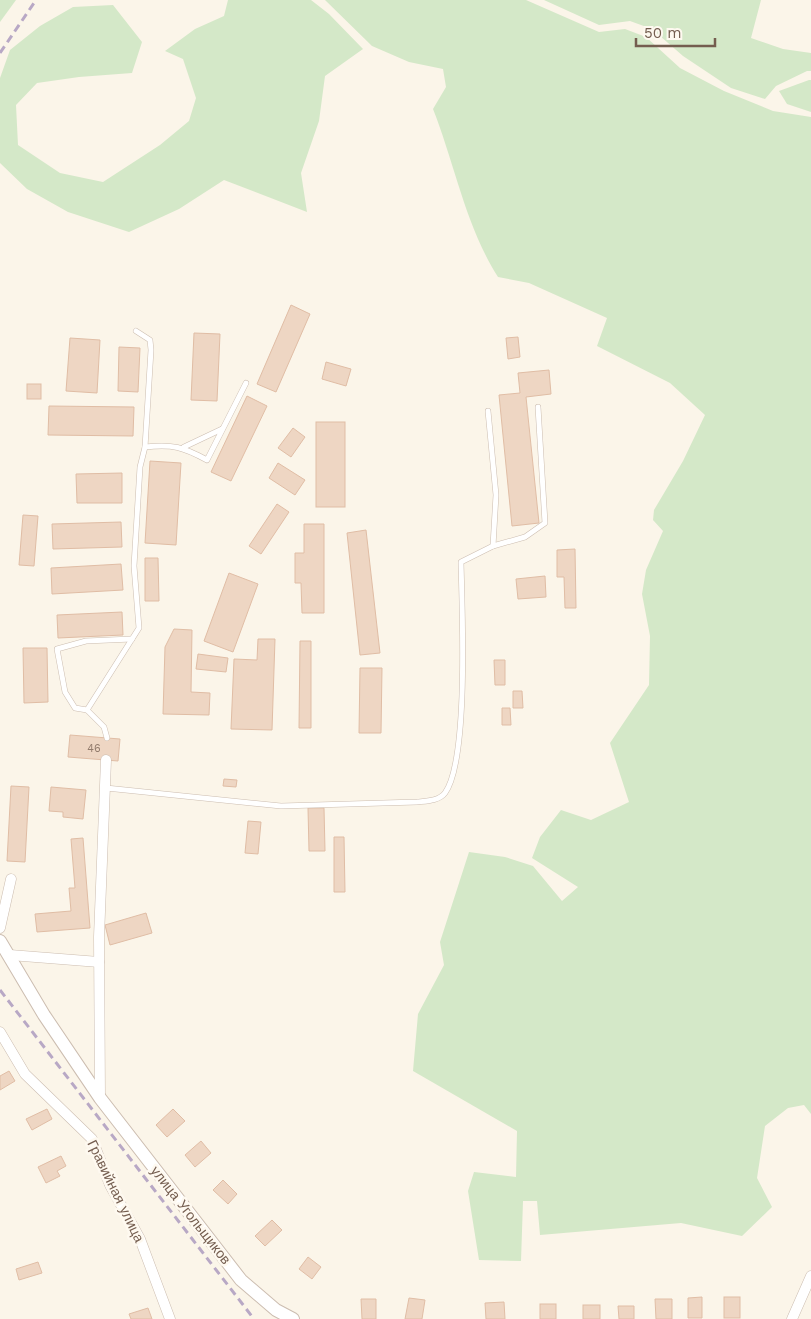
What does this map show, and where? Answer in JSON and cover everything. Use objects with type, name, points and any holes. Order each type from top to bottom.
[{"type":"street","points":[[100,1098],[99,962],[106,760]]},
{"type":"street","points":[[0,928],[11,879]]},
{"type":"street","name":"улица Угольщиков","points":[[0,941],[44,1015],[100,1098],[242,1280],[276,1310],[293,1319]]},
{"type":"street","points":[[10,955],[99,962]]},
{"type":"street","name":"Гравийная улица","points":[[0,1032],[25,1074],[92,1139],[110,1185],[140,1240],[170,1319]]},
{"type":"street","points":[[792,1319],[811,1276]]},
{"type":"lane","points":[[87,710],[139,628],[134,566],[140,467],[145,447],[151,350],[150,340],[136,331]]},
{"type":"lane","points":[[145,447],[166,445],[184,447],[207,460],[246,383]]},
{"type":"lane","points":[[106,788],[281,806],[417,802],[437,799],[444,795],[458,757],[462,666],[461,562],[493,546],[525,537],[545,523],[538,407]]},
{"type":"lane","points":[[488,411],[496,496],[493,546]]},
{"type":"lane","points":[[184,447],[223,429]]},
{"type":"lane","points":[[107,738],[104,727],[87,710],[75,708],[65,692],[56,649],[86,641],[132,639]]},
{"type":"green space","points":[[0,0],[16,0],[0,22]]},
{"type":"green space","points":[[228,0],[311,0],[329,14],[363,49],[325,76],[319,121],[301,173],[307,212],[224,180],[179,209],[129,232],[68,212],[27,189],[0,163],[0,78],[10,50],[40,26],[73,7],[113,5],[142,42],[132,73],[79,77],[37,83],[16,105],[18,145],[60,173],[103,182],[160,145],[189,121],[196,98],[183,59],[165,51],[195,29],[224,16]]},
{"type":"green space","points":[[325,0],[526,0],[599,32],[625,29],[646,37],[680,68],[724,91],[773,111],[811,117],[811,1114],[804,1105],[788,1108],[765,1126],[757,1178],[772,1207],[742,1236],[681,1223],[540,1235],[537,1201],[523,1201],[521,1261],[479,1260],[468,1191],[474,1172],[516,1177],[517,1131],[413,1071],[418,1014],[444,965],[440,942],[469,852],[505,857],[533,866],[562,901],[578,887],[532,858],[540,837],[561,810],[591,820],[629,802],[610,743],[649,685],[650,636],[642,594],[646,570],[663,531],[653,520],[654,510],[683,461],[705,415],[670,383],[597,346],[607,318],[529,283],[498,277],[477,238],[433,109],[446,87],[443,69],[409,62],[372,46]]},
{"type":"green space","points":[[544,0],[761,0],[751,38],[783,49],[811,53],[811,71],[807,71],[776,86],[765,99],[731,88],[683,56],[652,29],[630,21],[599,25]]},
{"type":"green space","points":[[811,80],[811,112],[787,104],[779,91]]},
{"type":"building","points":[[291,305],[310,314],[276,392],[257,384]]},
{"type":"building","points":[[194,333],[220,334],[217,401],[191,400]]},
{"type":"building","points":[[518,337],[520,357],[508,359],[506,338]]},
{"type":"building","points":[[70,338],[100,340],[97,393],[66,391]]},
{"type":"building","points":[[119,347],[140,348],[138,392],[118,391]]},
{"type":"building","points":[[326,362],[351,369],[346,386],[322,379]]},
{"type":"building","points":[[549,370],[551,394],[526,397],[539,523],[512,526],[499,395],[520,393],[518,373]]},
{"type":"building","points":[[27,384],[41,384],[41,399],[27,399]]},
{"type":"building","points":[[247,396],[267,406],[231,481],[211,472]]},
{"type":"building","points":[[49,406],[134,407],[133,436],[48,435]]},
{"type":"building","points":[[316,422],[345,422],[345,507],[316,507]]},
{"type":"building","points":[[293,428],[305,437],[291,457],[278,448]]},
{"type":"building","points":[[150,461],[181,463],[176,545],[145,543]]},
{"type":"building","points":[[278,463],[305,480],[295,495],[269,478]]},
{"type":"building","points":[[122,473],[122,503],[77,503],[76,474]]},
{"type":"building","points":[[277,504],[289,512],[261,554],[249,546]]},
{"type":"building","points":[[23,515],[38,516],[34,566],[19,565]]},
{"type":"building","points":[[121,522],[122,547],[53,549],[52,524]]},
{"type":"building","points":[[304,524],[324,524],[324,613],[302,613],[301,583],[295,583],[295,553],[304,553]]},
{"type":"building","points":[[366,530],[380,653],[360,655],[347,533]]},
{"type":"building","points":[[575,549],[576,608],[565,608],[564,577],[557,577],[557,550]]},
{"type":"building","points":[[145,558],[158,558],[159,601],[145,601]]},
{"type":"building","points":[[121,564],[123,590],[52,594],[51,568]]},
{"type":"building","points":[[229,573],[258,584],[233,652],[204,641]]},
{"type":"building","points":[[545,576],[546,597],[518,599],[516,579]]},
{"type":"building","points":[[122,612],[123,635],[58,638],[57,615]]},
{"type":"building","points":[[174,629],[192,630],[191,692],[210,693],[209,715],[163,714],[165,647]]},
{"type":"building","points":[[258,639],[275,639],[272,730],[231,729],[234,659],[257,660]]},
{"type":"building","points":[[300,641],[311,641],[311,728],[299,728]]},
{"type":"building","points":[[23,648],[47,648],[48,702],[24,703]]},
{"type":"building","points":[[198,654],[228,658],[226,672],[196,669]]},
{"type":"building","points":[[494,660],[505,660],[505,685],[495,685]]},
{"type":"building","points":[[360,668],[382,668],[381,733],[359,733]]},
{"type":"building","points":[[513,691],[522,691],[523,708],[513,708]]},
{"type":"building","points":[[502,708],[510,708],[511,725],[502,725]]},
{"type":"building","points":[[70,735],[120,739],[118,761],[68,757]]},
{"type":"building","points":[[224,779],[237,780],[236,787],[223,786]]},
{"type":"building","points":[[11,786],[29,787],[25,862],[7,861]]},
{"type":"building","points":[[51,787],[86,790],[83,819],[63,817],[63,812],[49,811]]},
{"type":"building","points":[[308,808],[324,808],[325,851],[309,851]]},
{"type":"building","points":[[248,821],[261,822],[258,854],[245,853]]},
{"type":"building","points":[[334,837],[344,837],[345,892],[334,892]]},
{"type":"building","points":[[83,838],[90,928],[37,932],[35,914],[71,911],[69,888],[75,888],[71,839]]},
{"type":"building","points":[[146,913],[152,933],[110,945],[105,925]]},
{"type":"building","points":[[9,1071],[15,1081],[0,1090],[0,1076]]},
{"type":"building","points":[[47,1109],[52,1119],[32,1130],[26,1119]]},
{"type":"building","points":[[173,1109],[185,1121],[167,1137],[156,1125]]},
{"type":"building","points":[[201,1141],[211,1153],[195,1167],[185,1155]]},
{"type":"building","points":[[61,1156],[66,1166],[57,1171],[60,1176],[46,1183],[38,1167]]},
{"type":"building","points":[[223,1180],[237,1194],[228,1204],[213,1190]]},
{"type":"building","points":[[272,1220],[282,1230],[265,1246],[255,1236]]},
{"type":"building","points":[[308,1257],[321,1267],[312,1279],[299,1269]]},
{"type":"building","points":[[38,1262],[42,1273],[19,1280],[16,1269]]},
{"type":"building","points":[[702,1297],[702,1318],[688,1318],[688,1298]]},
{"type":"building","points":[[724,1297],[740,1297],[740,1318],[724,1318]]},
{"type":"building","points":[[409,1298],[425,1300],[422,1319],[405,1319]]},
{"type":"building","points":[[361,1299],[376,1299],[376,1319],[362,1319]]},
{"type":"building","points":[[655,1299],[672,1299],[672,1319],[656,1319]]},
{"type":"building","points":[[504,1302],[505,1319],[486,1319],[485,1303]]},
{"type":"building","points":[[540,1304],[556,1304],[556,1319],[540,1319]]},
{"type":"building","points":[[583,1305],[600,1305],[600,1319],[583,1319]]},
{"type":"building","points":[[618,1306],[634,1306],[634,1319],[619,1319]]},
{"type":"building","points":[[148,1308],[152,1319],[131,1319],[129,1314]]},
{"type":"railway","points":[[0,53],[36,0]]},
{"type":"railway","points":[[0,990],[254,1319]]}]
